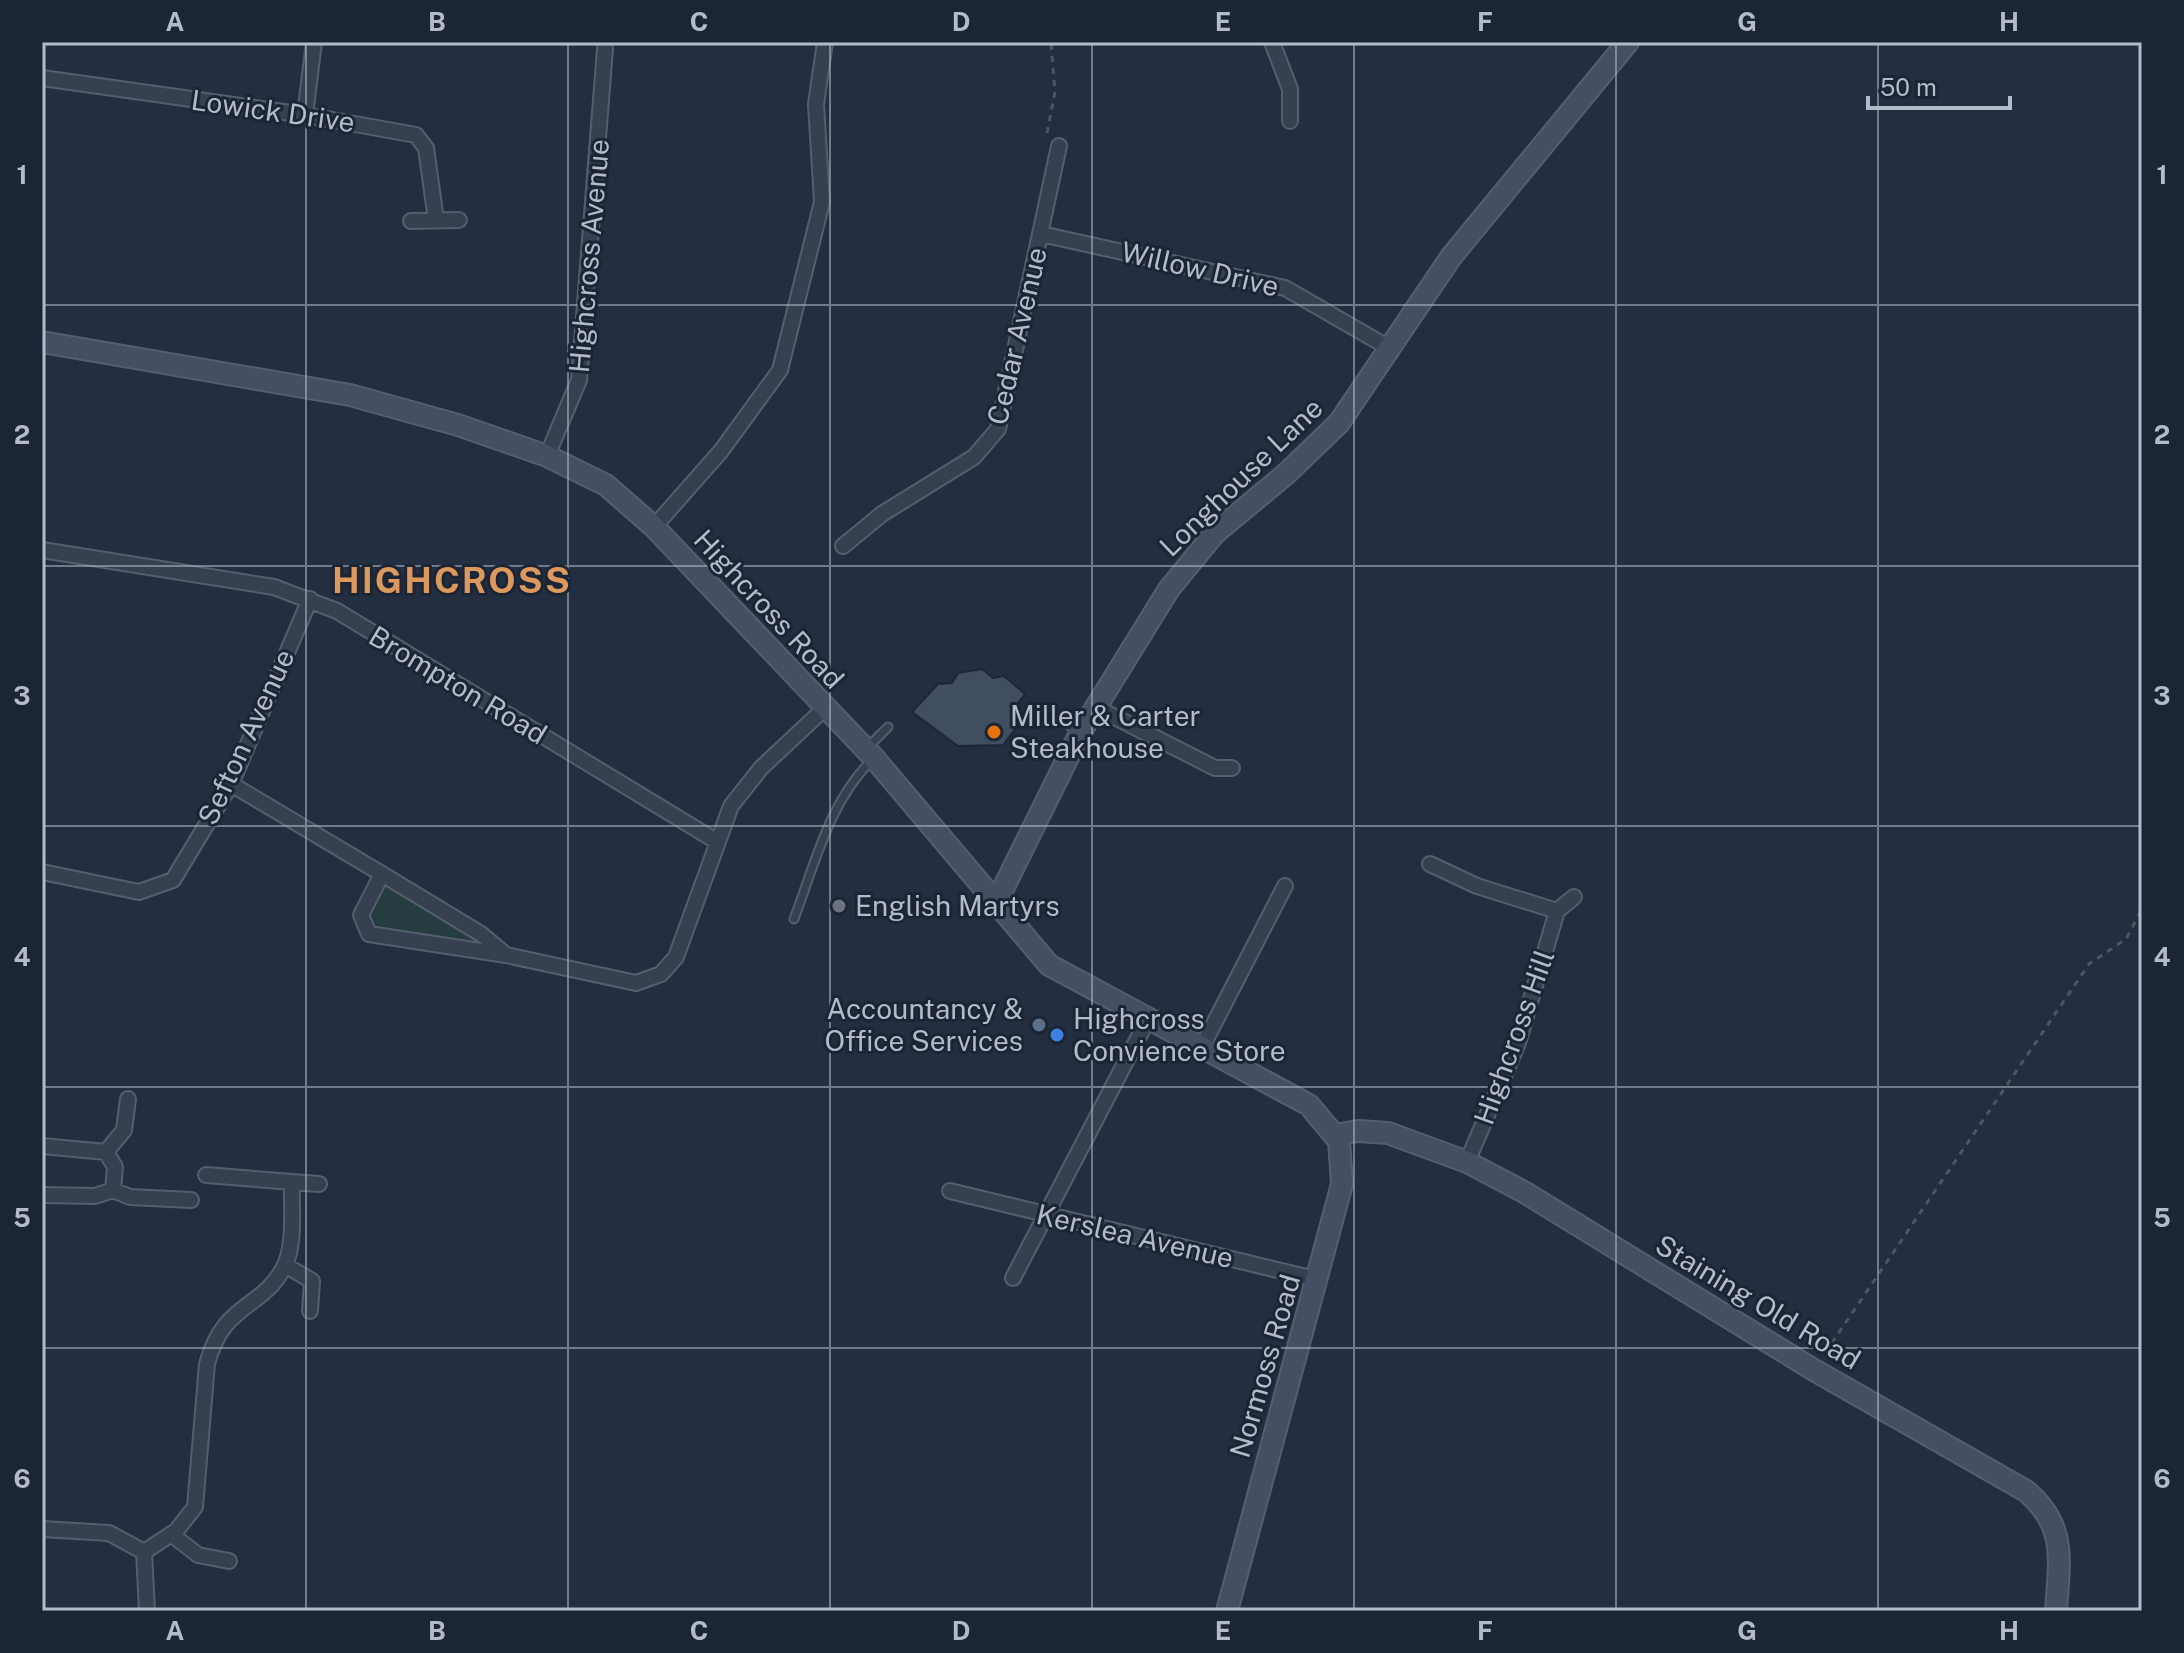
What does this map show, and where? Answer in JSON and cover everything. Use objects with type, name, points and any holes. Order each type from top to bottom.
[{"type":"street","points":[[305,115],[314,42]]},
{"type":"street","points":[[654,527],[721,451],[780,370],[822,202],[816,104],[825,42]]},
{"type":"street","points":[[1272,42],[1290,89],[1290,121]]},
{"type":"street","name":"Longhouse Lane","points":[[995,905],[1080,733],[1146,623],[1189,562],[1215,533],[1339,423],[1451,257],[1628,42]]},
{"type":"street","name":"Highcross Avenue","points":[[547,456],[579,380],[605,49]]},
{"type":"street","name":"Lowick Drive","points":[[42,78],[305,115],[416,135],[426,148],[436,220]]},
{"type":"street","name":"Cedar Avenue","points":[[843,546],[882,514],[974,457],[998,429],[1059,146]]},
{"type":"street","points":[[411,221],[459,220]]},
{"type":"street","name":"Willow Drive","points":[[1041,234],[1285,288],[1391,349]]},
{"type":"street","name":"Highcross Road","points":[[42,342],[350,395],[458,425],[547,456],[606,485],[654,527],[869,754],[951,845],[995,905],[1049,965],[1309,1105],[1335,1135]]},
{"type":"street","name":"Brompton Road","points":[[42,550],[274,587],[310,599],[337,611],[716,841]]},
{"type":"street","name":"Sefton Avenue","points":[[42,872],[139,892],[173,880],[231,784],[310,599]]},
{"type":"street","points":[[1095,707],[1215,768],[1232,768]]},
{"type":"street","points":[[382,874],[361,915],[369,934],[506,955],[636,983],[661,974],[676,957],[731,806],[749,781],[824,709]]},
{"type":"street","points":[[231,784],[481,934],[506,955]]},
{"type":"street","name":"Highcross Hill","points":[[1430,864],[1477,886],[1557,911]]},
{"type":"street","points":[[1202,1047],[1285,886]]},
{"type":"street","name":"Highcross Hill","points":[[1467,1162],[1518,1043],[1557,911],[1574,897]]},
{"type":"street","points":[[1013,1278],[1148,1019]]},
{"type":"street","points":[[106,1152],[124,1130],[128,1099]]},
{"type":"street","name":"Staining Old Road","points":[[1335,1135],[1358,1131],[1388,1133],[1467,1162],[1524,1192],[1814,1370],[2004,1477],[2043,1505],[2055,1526],[2059,1545],[2056,1611]]},
{"type":"street","name":"Normoss Road","points":[[1227,1611],[1319,1280],[1342,1184],[1341,1152],[1335,1135]]},
{"type":"street","points":[[42,1146],[106,1152]]},
{"type":"street","points":[[106,1152],[115,1167],[113,1190]]},
{"type":"street","points":[[206,1175],[319,1184]]},
{"type":"street","points":[[144,1552],[186,1520],[198,1497],[207,1364],[213,1344],[231,1317],[275,1280],[285,1265],[292,1182]]},
{"type":"street","points":[[42,1195],[95,1196],[113,1190],[130,1197],[191,1200]]},
{"type":"street","name":"Kerslea Avenue","points":[[950,1191],[1319,1280]]},
{"type":"street","points":[[285,1265],[312,1281],[310,1311]]},
{"type":"street","points":[[42,1529],[109,1533],[144,1552]]},
{"type":"street","points":[[171,1534],[198,1555],[229,1561]]},
{"type":"street","points":[[144,1552],[147,1611]]},
{"type":"lane","points":[[1061,720],[1080,733]]},
{"type":"lane","points":[[794,919],[838,803],[888,727]]},
{"type":"path","points":[[1051,42],[1055,92],[1046,137],[1059,146]]},
{"type":"path","points":[[1814,1370],[2089,964],[2126,939],[2142,909]]},
{"type":"green space","points":[[382,874],[506,955],[364,927]]},
{"type":"building","points":[[982,669],[993,678],[1004,676],[1025,694],[1012,711],[1023,719],[1003,745],[958,746],[912,712],[938,684],[952,683],[958,673]]},
{"type":"place","name":"Miller & Carter Steakhouse","points":[[994,732]]},
{"type":"place","name":"English Martyrs","points":[[839,906]]},
{"type":"place","name":"Accountancy & Office Services","points":[[1039,1025]]},
{"type":"place","name":"Highcross Convience Store","points":[[1057,1035]]},
{"type":"district","name":"HIGHCROSS","points":[[452,580]]}]
